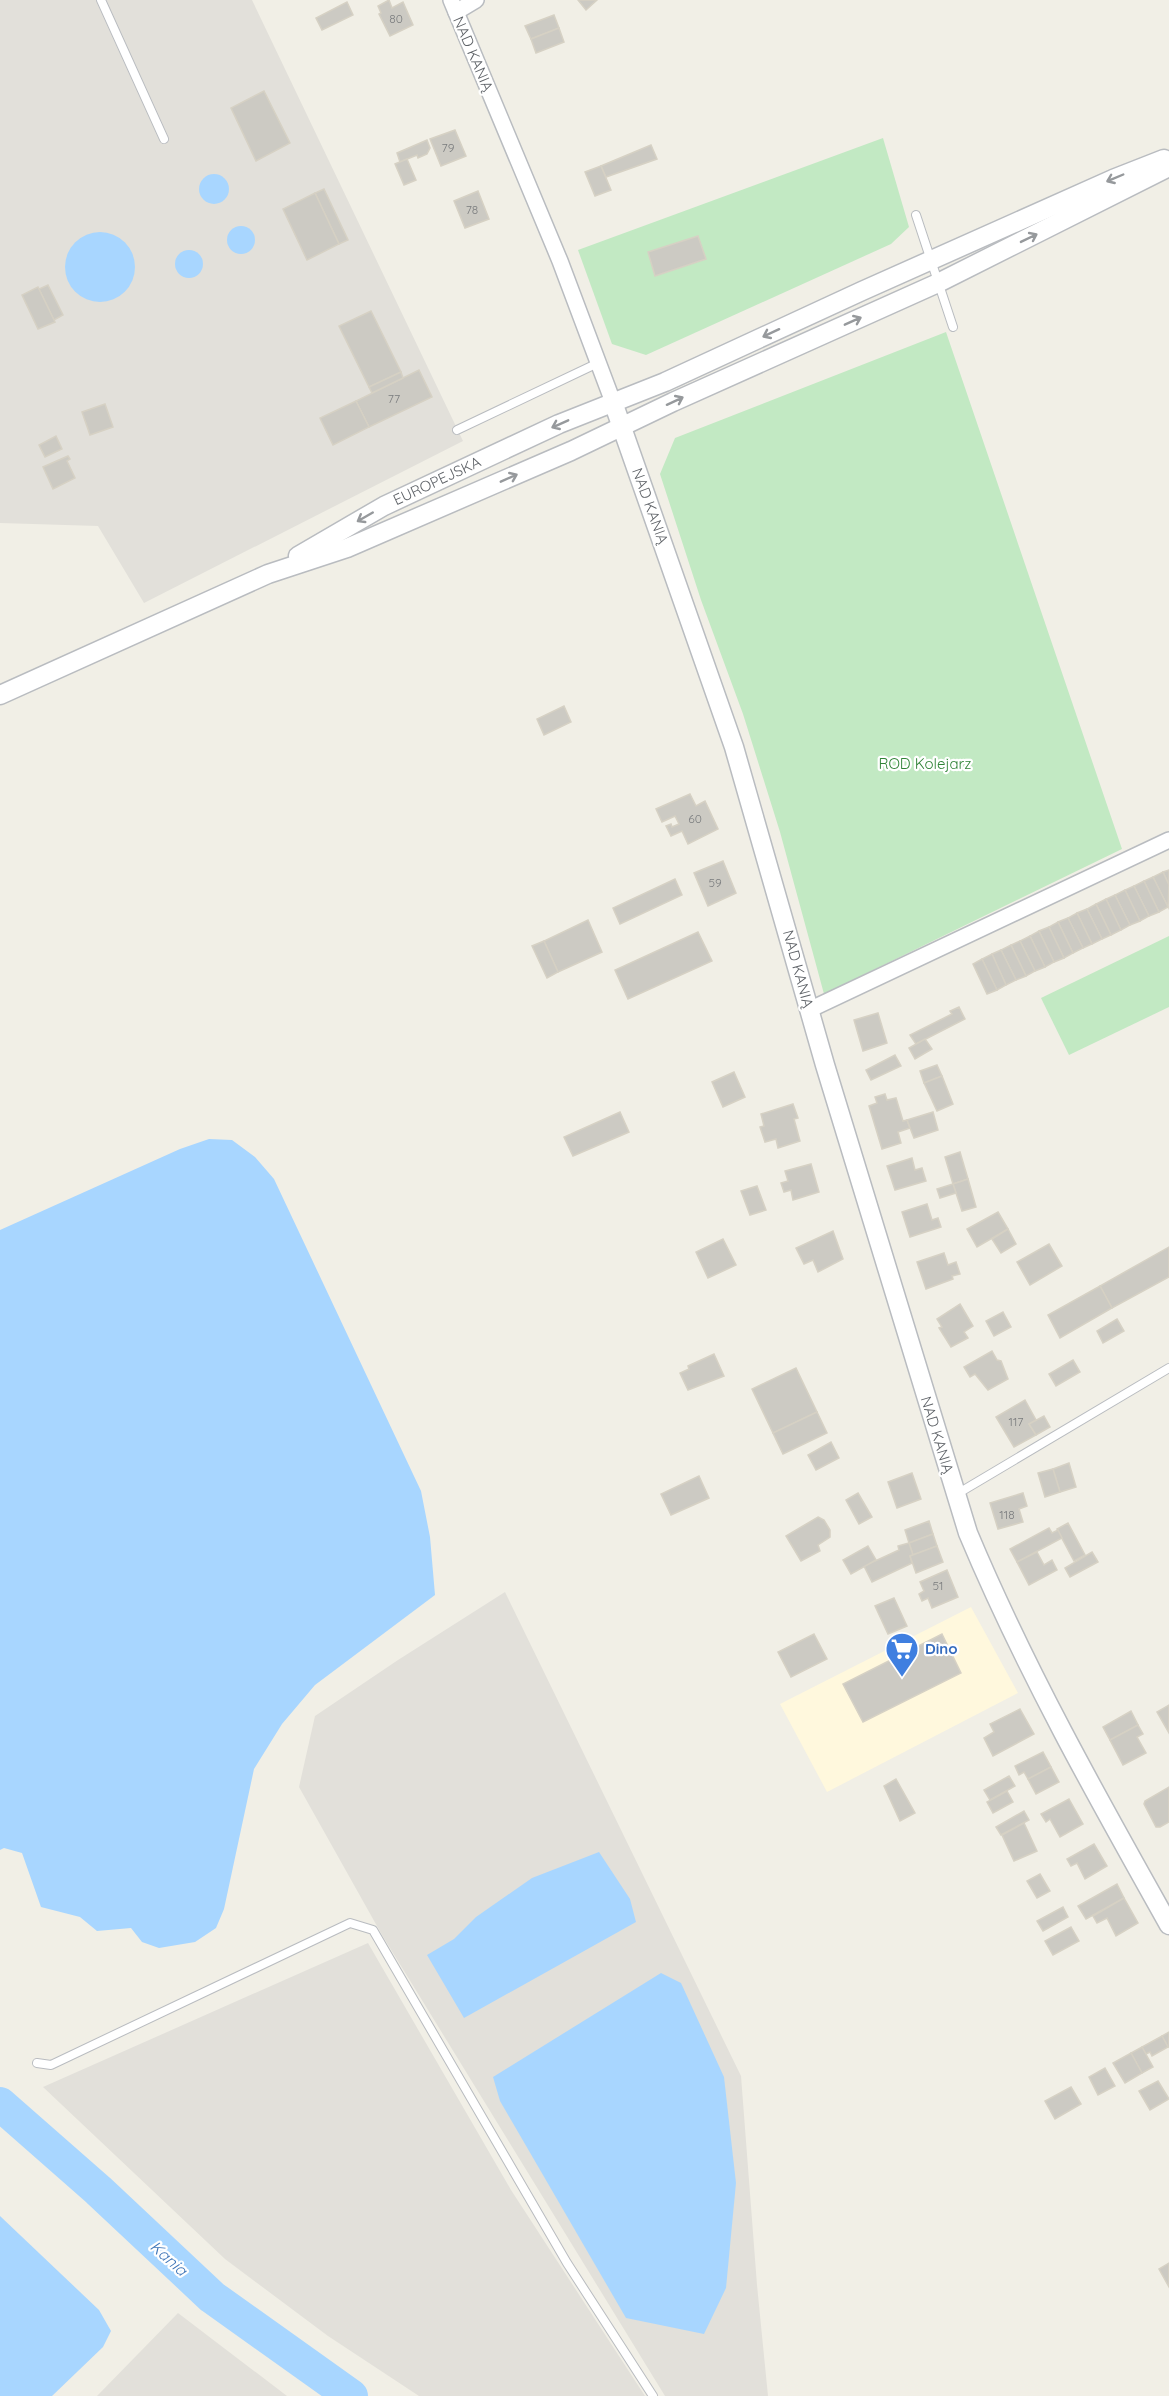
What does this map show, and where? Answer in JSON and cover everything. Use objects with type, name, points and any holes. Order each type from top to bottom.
[{"type":"street","points":[[454,6],[476,0]]},
{"type":"street","name":"NAD KANIĄ","points":[[454,6],[560,261],[614,402],[734,747],[809,1010],[968,1533],[995,1598],[1076,1759],[1169,1925]]},
{"type":"street","name":"EUROPEJSKA","points":[[0,695],[268,574],[384,506],[559,424],[665,382],[1113,179],[1169,157]]},
{"type":"street","name":"EUROPEJSKA","points":[[268,574],[347,548],[622,427],[938,283],[1169,167]]},
{"type":"street","points":[[809,1010],[1169,840]]},
{"type":"lane","points":[[101,0],[164,139]]},
{"type":"lane","points":[[915,215],[952,327]]},
{"type":"lane","points":[[457,430],[598,363]]},
{"type":"lane","points":[[955,1494],[1169,1368]]},
{"type":"lane","points":[[37,2063],[51,2065],[350,1923],[373,1930],[567,2263],[653,2396]]},
{"type":"shaded area","points":[[0,0],[252,0],[463,441],[144,603],[98,526],[0,523]]},
{"type":"shaded area","points":[[505,1592],[741,2076],[768,2396],[665,2396],[382,1935],[299,1787],[315,1716]]},
{"type":"shaded area","points":[[971,1607],[1018,1693],[827,1792],[780,1704]]},
{"type":"shaded area","points":[[368,1943],[511,2190],[645,2396],[419,2396],[328,2336],[225,2259],[43,2087]]},
{"type":"shaded area","points":[[178,2313],[287,2396],[97,2396]]},
{"type":"green space","points":[[883,138],[909,227],[891,244],[646,355],[612,344],[578,250]]},
{"type":"green space","name":"ROD Kolejarz","points":[[946,332],[1122,849],[824,994],[780,832],[743,714],[701,600],[660,474],[675,438]]},
{"type":"green space","points":[[1169,936],[1169,1007],[1069,1055],[1041,998]]},
{"type":"water","points":[[214,174],[225,178],[229,189],[225,200],[214,204],[203,200],[199,189],[203,178]]},
{"type":"water","points":[[241,226],[251,230],[255,240],[251,250],[241,254],[231,250],[227,240],[231,230]]},
{"type":"water","points":[[100,232],[113,235],[125,242],[132,254],[135,267],[132,280],[125,292],[113,299],[100,302],[87,299],[75,292],[68,280],[65,267],[68,254],[75,242],[87,235]]},
{"type":"water","points":[[189,250],[199,254],[203,264],[199,274],[189,278],[179,274],[175,264],[179,254]]},
{"type":"water","points":[[209,1139],[232,1140],[255,1157],[274,1179],[421,1491],[430,1537],[435,1595],[315,1685],[282,1724],[254,1769],[224,1909],[216,1928],[195,1942],[159,1948],[142,1942],[131,1928],[97,1931],[80,1917],[41,1907],[22,1853],[4,1848],[0,1850],[0,1230],[180,1149]]},
{"type":"water","points":[[599,1852],[630,1899],[636,1922],[464,2018],[427,1955],[454,1939],[476,1917],[532,1878]]},
{"type":"water","points":[[661,1973],[681,1983],[724,2077],[736,2183],[726,2288],[704,2334],[626,2318],[500,2101],[493,2077]]},
{"type":"water","points":[[0,2216],[99,2310],[111,2331],[103,2347],[52,2396],[0,2396]]},
{"type":"building","points":[[389,0],[392,8],[403,2],[413,25],[390,36],[379,14],[381,13],[378,6]]},
{"type":"building","points":[[578,0],[597,0],[586,10]]},
{"type":"building","points":[[347,2],[353,15],[322,30],[316,18]]},
{"type":"building","points":[[554,15],[559,28],[531,39],[525,26]]},
{"type":"building","points":[[559,28],[564,42],[536,53],[531,39]]},
{"type":"building","points":[[264,91],[290,143],[256,161],[231,108]]},
{"type":"building","points":[[455,130],[466,156],[441,166],[430,139]]},
{"type":"building","points":[[427,140],[430,148],[427,154],[418,158],[417,155],[400,162],[397,153]]},
{"type":"building","points":[[651,145],[657,159],[606,177],[601,166]]},
{"type":"building","points":[[407,159],[416,180],[404,185],[395,164]]},
{"type":"building","points":[[601,166],[611,190],[595,196],[585,172]]},
{"type":"building","points":[[324,189],[348,240],[339,244],[315,193]]},
{"type":"building","points":[[478,191],[489,219],[465,228],[454,201]]},
{"type":"building","points":[[315,193],[339,244],[307,260],[283,209]]},
{"type":"building","points":[[698,236],[706,259],[655,276],[648,252]]},
{"type":"building","points":[[48,285],[63,315],[54,320],[39,289]]},
{"type":"building","points":[[38,287],[55,322],[38,329],[22,295]]},
{"type":"building","points":[[371,311],[401,372],[369,387],[339,326]]},
{"type":"building","points":[[419,370],[432,397],[369,427],[356,401]]},
{"type":"building","points":[[401,372],[403,378],[372,393],[369,387]]},
{"type":"building","points":[[356,401],[369,427],[333,445],[320,418]]},
{"type":"building","points":[[105,404],[113,427],[90,435],[82,412]]},
{"type":"building","points":[[56,436],[62,449],[45,457],[39,445]]},
{"type":"building","points":[[68,456],[70,459],[67,461],[75,478],[53,489],[43,467]]},
{"type":"building","points":[[564,706],[571,722],[544,735],[537,719]]},
{"type":"building","points":[[690,794],[696,806],[705,801],[718,829],[688,844],[682,831],[671,836],[666,826],[671,824],[672,827],[679,824],[675,816],[662,822],[656,809]]},
{"type":"building","points":[[723,861],[736,893],[708,906],[694,873]]},
{"type":"building","points":[[1169,870],[1169,885],[1163,872]]},
{"type":"building","points":[[1163,872],[1169,885],[1168,907],[1153,877]]},
{"type":"building","points":[[1153,877],[1168,907],[1159,912],[1144,881]]},
{"type":"building","points":[[675,879],[682,895],[620,924],[613,908]]},
{"type":"building","points":[[1144,881],[1159,912],[1149,916],[1134,886]]},
{"type":"building","points":[[1134,886],[1149,916],[1140,921],[1125,890]]},
{"type":"building","points":[[1125,890],[1140,921],[1130,925],[1115,895]]},
{"type":"building","points":[[1115,895],[1130,925],[1121,930],[1106,899]]},
{"type":"building","points":[[1106,899],[1121,930],[1111,935],[1096,904]]},
{"type":"building","points":[[1096,904],[1111,935],[1102,939],[1087,909]]},
{"type":"building","points":[[1087,909],[1102,939],[1092,944],[1077,913]]},
{"type":"building","points":[[1077,913],[1092,944],[1083,948],[1068,918]]},
{"type":"building","points":[[1068,918],[1083,948],[1073,953],[1058,922]]},
{"type":"building","points":[[588,920],[602,952],[558,972],[544,941]]},
{"type":"building","points":[[1058,922],[1073,953],[1064,958],[1049,927]]},
{"type":"building","points":[[1049,927],[1064,958],[1054,962],[1039,931]]},
{"type":"building","points":[[1039,931],[1054,962],[1045,967],[1030,936]]},
{"type":"building","points":[[698,932],[712,961],[628,999],[615,970]]},
{"type":"building","points":[[1030,936],[1045,967],[1035,971],[1020,941]]},
{"type":"building","points":[[544,941],[558,972],[547,978],[532,946]]},
{"type":"building","points":[[1020,941],[1035,971],[1026,976],[1011,945]]},
{"type":"building","points":[[1011,945],[1026,976],[1016,980],[1001,950]]},
{"type":"building","points":[[1001,950],[1016,980],[1006,985],[992,954]]},
{"type":"building","points":[[992,954],[1006,985],[997,990],[982,959]]},
{"type":"building","points":[[982,959],[997,990],[987,994],[973,964]]},
{"type":"building","points":[[959,1007],[965,1019],[916,1044],[910,1035],[952,1014],[950,1011]]},
{"type":"building","points":[[878,1013],[887,1043],[863,1051],[854,1020]]},
{"type":"building","points":[[925,1039],[932,1049],[915,1059],[909,1048]]},
{"type":"building","points":[[895,1055],[901,1066],[871,1080],[866,1070]]},
{"type":"building","points":[[937,1065],[942,1076],[924,1083],[920,1071]]},
{"type":"building","points":[[734,1072],[745,1097],[723,1107],[712,1082]]},
{"type":"building","points":[[942,1076],[953,1104],[937,1111],[924,1083]]},
{"type":"building","points":[[885,1094],[887,1100],[896,1098],[903,1121],[907,1120],[910,1128],[898,1132],[901,1143],[882,1149],[869,1106],[877,1103],[875,1097]]},
{"type":"building","points":[[793,1104],[798,1118],[794,1119],[800,1141],[778,1148],[776,1139],[765,1142],[760,1127],[764,1126],[761,1114]]},
{"type":"building","points":[[620,1112],[629,1132],[573,1156],[564,1137]]},
{"type":"building","points":[[933,1112],[938,1130],[914,1138],[907,1120]]},
{"type":"building","points":[[960,1152],[968,1179],[953,1184],[945,1157]]},
{"type":"building","points":[[912,1158],[915,1170],[922,1168],[926,1181],[895,1190],[887,1166]]},
{"type":"building","points":[[811,1164],[819,1192],[793,1200],[791,1190],[784,1192],[781,1183],[788,1181],[785,1171]]},
{"type":"building","points":[[968,1179],[976,1207],[962,1211],[953,1184]]},
{"type":"building","points":[[953,1184],[956,1193],[940,1198],[937,1189]]},
{"type":"building","points":[[757,1186],[766,1210],[750,1215],[741,1191]]},
{"type":"building","points":[[927,1204],[932,1220],[938,1218],[941,1227],[910,1237],[902,1212]]},
{"type":"building","points":[[998,1212],[1008,1229],[977,1247],[967,1229]]},
{"type":"building","points":[[1008,1229],[1016,1244],[1001,1253],[992,1239]]},
{"type":"building","points":[[833,1231],[843,1259],[818,1272],[813,1260],[804,1264],[796,1248]]},
{"type":"building","points":[[723,1239],[736,1265],[708,1278],[696,1252]]},
{"type":"building","points":[[1049,1244],[1062,1266],[1030,1285],[1017,1262]]},
{"type":"building","points":[[1169,1247],[1169,1277],[1112,1308],[1100,1286]]},
{"type":"building","points":[[944,1253],[948,1265],[956,1262],[960,1274],[926,1289],[917,1262]]},
{"type":"building","points":[[1100,1286],[1112,1308],[1060,1338],[1048,1315]]},
{"type":"building","points":[[960,1304],[973,1326],[964,1332],[968,1338],[951,1347],[939,1328],[942,1327],[937,1319]]},
{"type":"building","points":[[1003,1312],[1011,1327],[994,1336],[986,1321]]},
{"type":"building","points":[[1117,1319],[1124,1331],[1103,1343],[1097,1331]]},
{"type":"building","points":[[992,1351],[997,1360],[1001,1361],[1008,1379],[988,1390],[975,1374],[970,1377],[964,1367]]},
{"type":"building","points":[[714,1354],[724,1376],[688,1390],[680,1373],[689,1369],[688,1366]]},
{"type":"building","points":[[1073,1360],[1080,1372],[1056,1386],[1049,1374]]},
{"type":"building","points":[[796,1368],[817,1412],[773,1433],[752,1389]]},
{"type":"building","points":[[1025,1400],[1036,1420],[1029,1424],[1036,1435],[1014,1447],[996,1417]]},
{"type":"building","points":[[817,1412],[827,1433],[783,1454],[773,1433]]},
{"type":"building","points":[[1044,1416],[1050,1427],[1036,1435],[1029,1424]]},
{"type":"building","points":[[831,1442],[839,1458],[816,1470],[808,1455]]},
{"type":"building","points":[[1069,1463],[1076,1487],[1060,1492],[1053,1469]]},
{"type":"building","points":[[1053,1469],[1060,1492],[1045,1497],[1038,1473]]},
{"type":"building","points":[[912,1473],[921,1499],[897,1508],[888,1482]]},
{"type":"building","points":[[699,1476],[709,1498],[671,1515],[661,1494]]},
{"type":"building","points":[[858,1493],[872,1517],[859,1524],[846,1500]]},
{"type":"building","points":[[1023,1493],[1027,1506],[1019,1509],[1023,1522],[998,1529],[990,1503]]},
{"type":"building","points":[[818,1517],[824,1520],[830,1530],[830,1537],[818,1545],[820,1551],[801,1561],[786,1536]]},
{"type":"building","points":[[929,1521],[933,1534],[909,1543],[905,1530]]},
{"type":"building","points":[[1068,1523],[1085,1555],[1074,1561],[1057,1529]]},
{"type":"building","points":[[1049,1528],[1052,1533],[1058,1530],[1062,1538],[1017,1562],[1010,1549]]},
{"type":"building","points":[[933,1534],[937,1546],[913,1555],[909,1543]]},
{"type":"building","points":[[909,1543],[913,1555],[910,1556],[912,1563],[872,1582],[864,1566],[899,1550],[898,1546]]},
{"type":"building","points":[[868,1546],[876,1560],[851,1574],[843,1560]]},
{"type":"building","points":[[937,1546],[943,1562],[916,1573],[910,1556]]},
{"type":"building","points":[[1037,1552],[1044,1565],[1052,1560],[1057,1570],[1029,1585],[1017,1562]]},
{"type":"building","points":[[1092,1552],[1098,1562],[1070,1577],[1065,1568]]},
{"type":"building","points":[[947,1570],[958,1597],[932,1608],[928,1598],[922,1601],[919,1594],[924,1591],[920,1582]]},
{"type":"building","points":[[894,1598],[907,1626],[888,1634],[875,1606]]},
{"type":"building","points":[[814,1634],[827,1659],[791,1677],[778,1652]]},
{"type":"building","name":"Dino","points":[[942,1634],[961,1673],[863,1722],[843,1684]]},
{"type":"building","points":[[1169,1705],[1169,1733],[1157,1712]]},
{"type":"building","points":[[1020,1709],[1034,1734],[993,1756],[984,1738],[994,1732],[990,1724]]},
{"type":"building","points":[[1131,1711],[1138,1725],[1110,1740],[1103,1727]]},
{"type":"building","points":[[1138,1725],[1143,1734],[1137,1737],[1146,1753],[1123,1765],[1110,1740]]},
{"type":"building","points":[[1043,1752],[1051,1767],[1028,1779],[1024,1772],[1019,1775],[1015,1766]]},
{"type":"building","points":[[1051,1767],[1059,1782],[1036,1794],[1028,1779]]},
{"type":"building","points":[[1009,1776],[1015,1786],[990,1800],[984,1790]]},
{"type":"building","points":[[896,1779],[915,1813],[900,1821],[884,1786]]},
{"type":"building","points":[[1169,1787],[1169,1822],[1156,1827],[1144,1804],[1145,1801]]},
{"type":"building","points":[[1007,1791],[1013,1802],[993,1813],[987,1802]]},
{"type":"building","points":[[1069,1799],[1083,1824],[1060,1837],[1050,1819],[1046,1822],[1041,1814]]},
{"type":"building","points":[[1024,1811],[1029,1820],[1001,1835],[996,1827]]},
{"type":"building","points":[[1024,1823],[1037,1851],[1014,1861],[1002,1835]]},
{"type":"building","points":[[1094,1844],[1107,1866],[1085,1879],[1077,1863],[1071,1866],[1067,1859]]},
{"type":"building","points":[[1040,1874],[1050,1891],[1037,1898],[1027,1881]]},
{"type":"building","points":[[1117,1884],[1124,1898],[1086,1919],[1078,1906]]},
{"type":"building","points":[[1124,1898],[1138,1923],[1116,1936],[1107,1918],[1097,1923],[1093,1916]]},
{"type":"building","points":[[1063,1907],[1068,1917],[1043,1931],[1037,1921]]},
{"type":"building","points":[[1071,1927],[1079,1941],[1053,1955],[1045,1941]]},
{"type":"building","points":[[1169,2032],[1169,2047],[1168,2047],[1162,2036]]},
{"type":"building","points":[[1162,2036],[1168,2047],[1152,2056],[1150,2052],[1146,2054],[1142,2047]]},
{"type":"building","points":[[1142,2047],[1153,2067],[1142,2073],[1131,2053]]},
{"type":"building","points":[[1131,2053],[1142,2073],[1125,2083],[1113,2063]]},
{"type":"building","points":[[1105,2068],[1115,2086],[1098,2095],[1089,2077]]},
{"type":"building","points":[[1158,2081],[1169,2099],[1150,2110],[1139,2091]]},
{"type":"building","points":[[1071,2087],[1081,2104],[1055,2119],[1045,2101]]},
{"type":"building","points":[[1169,2263],[1169,2287],[1159,2269]]},
{"type":"waterway","name":"Kania","points":[[0,2104],[98,2190],[212,2297],[351,2396]]},
{"type":"place","name":"Dino","points":[[902,1678]]}]
